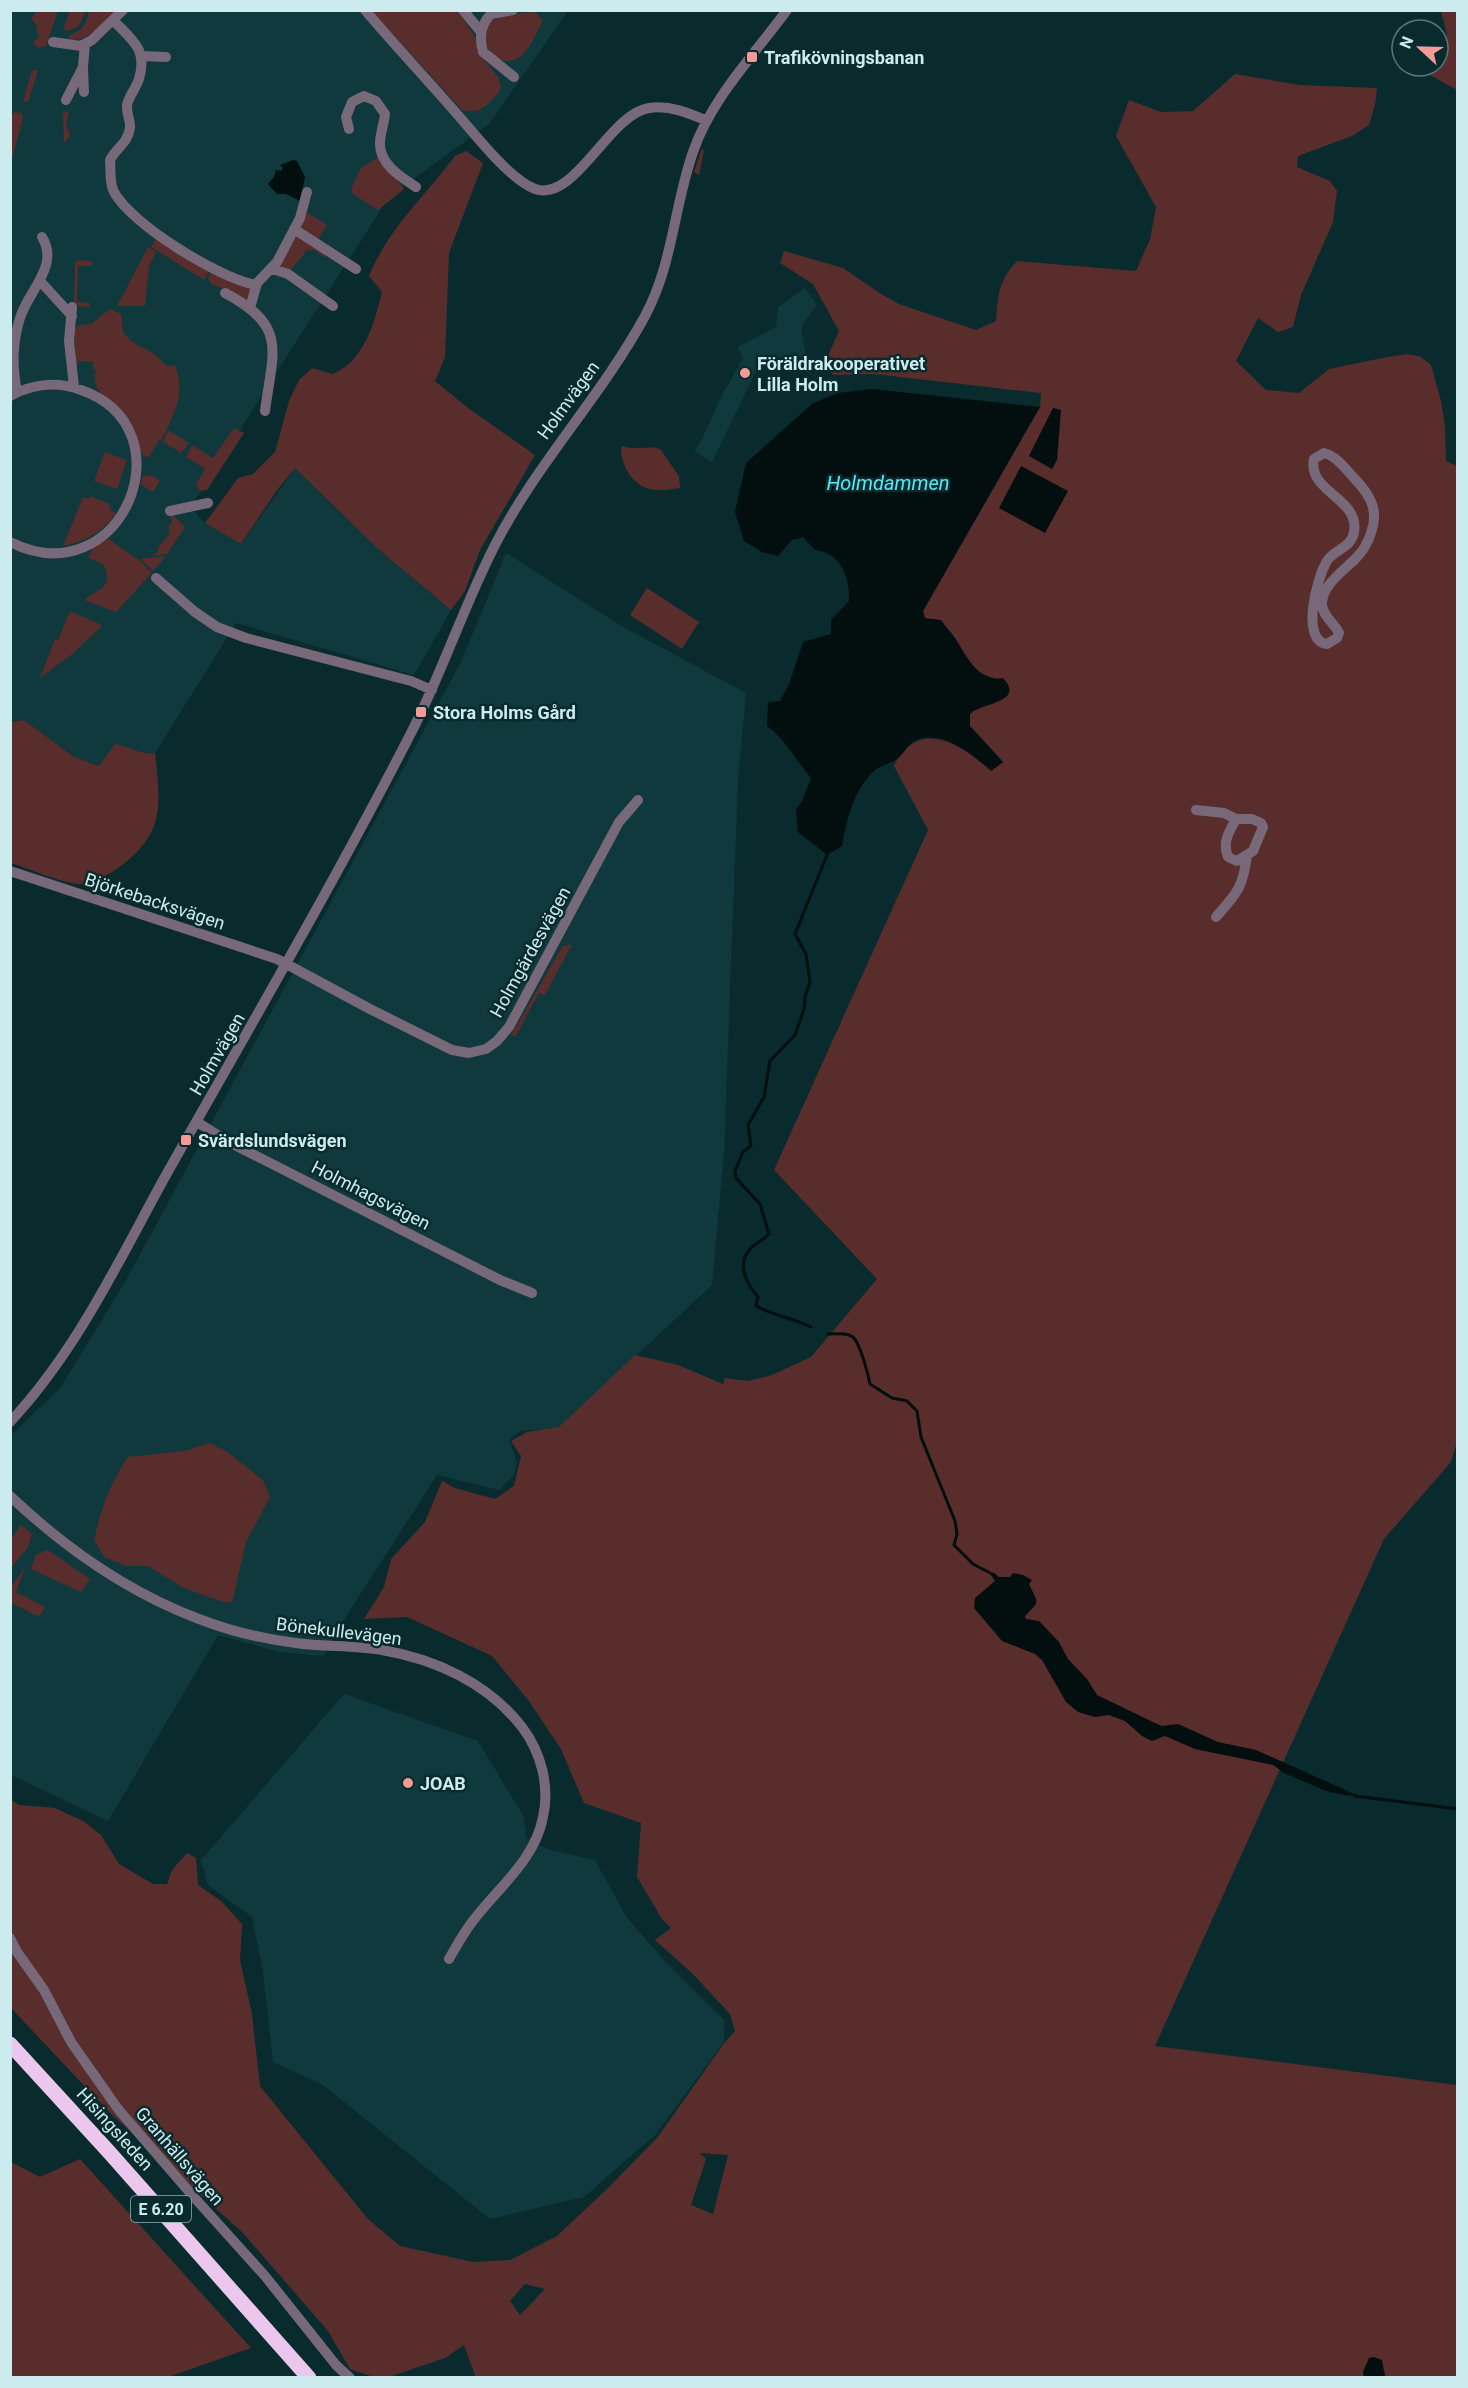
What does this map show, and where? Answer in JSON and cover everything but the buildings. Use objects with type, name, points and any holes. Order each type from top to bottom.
[{"type":"highway","name":"Hisingsleden","points":[[10,2044],[110,2151],[309,2378]]},
{"type":"street","points":[[53,42],[81,46],[123,10]]},
{"type":"street","points":[[365,10],[469,130],[522,181],[535,189],[548,190],[566,183],[614,132],[637,112],[647,108],[672,109],[707,121]]},
{"type":"street","points":[[464,10],[481,32]]},
{"type":"street","points":[[513,10],[491,14],[486,19],[481,32],[483,52],[514,77]]},
{"type":"street","name":"Holmvägen","points":[[10,1422],[52,1373],[74,1340],[286,965],[432,690],[478,582],[512,513],[539,469],[625,350],[652,301],[671,247],[689,162],[707,121],[732,83],[787,10]]},
{"type":"street","points":[[113,20],[136,45],[142,56],[139,80],[128,104],[127,113],[130,126],[128,135],[110,160],[113,190],[125,206],[172,243],[211,267],[242,282],[256,285]]},
{"type":"street","points":[[84,92],[85,44]]},
{"type":"street","points":[[142,56],[166,57]]},
{"type":"street","points":[[66,100],[83,67]]},
{"type":"street","points":[[349,129],[346,117],[352,102],[364,96],[376,101],[385,114],[381,152],[391,168],[416,187]]},
{"type":"street","points":[[250,308],[256,285],[263,275],[273,269],[303,209],[307,192]]},
{"type":"street","points":[[294,229],[356,269]]},
{"type":"street","points":[[10,542],[32,551],[45,553],[71,551],[95,542],[114,527],[132,498],[135,487],[137,462],[131,437],[125,425],[108,405],[86,391],[74,387],[49,385],[14,394],[13,348],[22,311],[40,282],[48,257],[48,248],[42,237]]},
{"type":"street","points":[[273,269],[288,274],[333,306]]},
{"type":"street","points":[[40,282],[72,311],[69,341],[74,387]]},
{"type":"street","points":[[225,293],[250,308],[267,325],[273,344],[265,411]]},
{"type":"street","points":[[1324,453],[1336,459],[1367,492],[1375,514],[1375,523],[1367,545],[1338,574],[1322,604],[1324,614],[1339,633],[1337,638],[1327,644],[1322,644],[1314,634],[1314,605],[1320,575],[1328,559],[1348,545],[1354,532],[1352,514],[1315,474],[1314,459],[1324,453]]},
{"type":"street","points":[[170,511],[208,503]]},
{"type":"street","points":[[156,578],[195,612],[217,627],[246,638],[411,681],[432,690]]},
{"type":"street","name":"Holmgärdesvägen","points":[[286,965],[443,1046],[469,1053],[486,1049],[500,1038],[516,1016],[619,822],[638,800]]},
{"type":"street","points":[[1196,810],[1224,813],[1236,819],[1252,819],[1261,823],[1263,827],[1253,851],[1237,861],[1228,857],[1224,848],[1236,819]]},
{"type":"street","points":[[1216,917],[1238,892],[1245,873],[1247,855]]},
{"type":"street","name":"Björkebacksvägen","points":[[10,871],[277,958],[286,965]]},
{"type":"street","name":"Holmhagsvägen","points":[[197,1122],[227,1141],[500,1280],[532,1293]]},
{"type":"street","name":"Bönekullevägen","points":[[10,1496],[79,1555],[114,1579],[153,1600],[199,1619],[255,1636],[324,1646],[381,1650],[420,1659],[462,1677],[489,1694],[514,1718],[532,1743],[539,1760],[546,1791],[543,1817],[534,1845],[526,1858],[477,1916],[449,1959]]},
{"type":"street","name":"Granhällsvägen","points":[[10,1938],[17,1952],[44,1990],[70,2042],[118,2109],[265,2276],[336,2365],[350,2378]]},
{"type":"shaded area","points":[[70,10],[85,11],[79,25],[65,31],[64,27]]},
{"type":"shaded area","points":[[11,11],[568,11],[489,124],[389,197],[249,415],[222,462],[190,507],[205,523],[241,544],[295,468],[378,549],[451,610],[414,675],[236,623],[155,753],[142,754],[123,745],[100,766],[74,757],[24,720],[11,722]]},
{"type":"shaded area","points":[[38,11],[58,11],[46,46],[38,48],[33,42],[40,36],[31,18]]},
{"type":"shaded area","points":[[89,11],[116,11],[89,35],[70,39],[68,36],[80,30],[85,24]]},
{"type":"shaded area","points":[[372,11],[458,11],[475,37],[479,54],[499,78],[501,88],[499,92],[479,110],[462,110]]},
{"type":"shaded area","points":[[534,11],[543,20],[521,56],[509,61],[501,60],[488,49],[485,34],[487,26],[493,20]]},
{"type":"shaded area","points":[[1441,11],[1457,11],[1457,90],[1435,78],[1450,78],[1450,18],[1443,18]]},
{"type":"shaded area","points":[[34,69],[38,71],[28,102],[23,102],[31,73]]},
{"type":"shaded area","points":[[1235,74],[1300,85],[1377,88],[1369,125],[1352,136],[1298,156],[1297,167],[1330,181],[1337,191],[1333,222],[1301,295],[1293,327],[1278,332],[1258,318],[1236,361],[1266,390],[1299,393],[1329,369],[1408,354],[1421,357],[1431,365],[1441,401],[1445,426],[1446,461],[1457,466],[1457,1442],[1451,1462],[1384,1539],[1155,2046],[1457,2085],[1457,2377],[1385,2377],[1385,2372],[1374,2357],[1369,2359],[1363,2372],[1364,2378],[476,2378],[464,2345],[445,2358],[389,2377],[374,2377],[350,2369],[328,2331],[243,2233],[110,2113],[11,2008],[10,1799],[19,1805],[55,1808],[85,1822],[101,1835],[119,1864],[153,1884],[167,1884],[172,1870],[187,1853],[196,1858],[198,1885],[221,1901],[242,1924],[240,1960],[252,2014],[260,2086],[367,2218],[400,2246],[473,2262],[510,2260],[557,2236],[657,2138],[735,2031],[730,2014],[693,1974],[655,1940],[671,1928],[662,1919],[637,1877],[641,1823],[584,1803],[561,1749],[529,1701],[492,1656],[407,1617],[364,1619],[384,1587],[391,1559],[425,1522],[442,1481],[455,1488],[495,1499],[514,1486],[521,1456],[511,1441],[527,1432],[559,1427],[635,1355],[678,1365],[723,1384],[725,1378],[748,1381],[772,1375],[811,1357],[877,1279],[774,1170],[928,830],[894,766],[904,751],[915,742],[927,739],[953,744],[991,770],[1003,762],[970,726],[970,714],[973,711],[993,704],[994,679],[979,672],[964,655],[955,638],[925,618],[923,611],[1040,407],[1041,393],[874,374],[833,375],[826,360],[839,331],[813,284],[780,263],[784,251],[843,268],[899,304],[976,330],[996,321],[1000,289],[1017,261],[1136,271],[1150,239],[1156,207],[1116,136],[1129,100],[1161,112],[1193,111]],"holes":[[[700,2153],[728,2155],[713,2214],[691,2205],[706,2159]],[[525,2284],[545,2289],[520,2315],[510,2301]]]},
{"type":"shaded area","points":[[63,111],[69,113],[66,123],[70,136],[64,143]]},
{"type":"shaded area","points":[[15,112],[21,113],[23,117],[11,164],[11,116]]},
{"type":"shaded area","points":[[702,148],[704,151],[699,175],[694,172]]},
{"type":"shaded area","points":[[466,151],[483,163],[449,253],[445,357],[435,381],[468,408],[535,455],[480,550],[465,591],[451,610],[378,549],[295,468],[275,493],[241,544],[205,523],[238,478],[253,474],[275,452],[289,401],[299,380],[312,368],[333,374],[353,360],[371,328],[382,292],[369,276],[377,259],[397,228],[455,156]]},
{"type":"shaded area","points":[[378,157],[404,189],[378,210],[353,194],[351,189],[361,168]]},
{"type":"shaded area","points":[[308,213],[327,225],[318,239],[300,224]]},
{"type":"shaded area","points":[[296,236],[327,253],[324,257],[313,249],[311,251],[308,249],[290,271],[279,267]]},
{"type":"shaded area","points":[[157,237],[209,271],[204,280],[151,247]]},
{"type":"shaded area","points":[[148,247],[156,252],[149,266],[145,306],[117,306]]},
{"type":"shaded area","points":[[78,260],[92,261],[93,266],[78,266],[77,302],[90,303],[90,307],[78,306],[74,303],[75,263]]},
{"type":"shaded area","points":[[211,271],[252,289],[248,300],[212,284],[208,279]]},
{"type":"shaded area","name":"Föräldrakooperativet Lilla Holm","points":[[805,288],[817,305],[803,323],[802,334],[808,365],[762,363],[712,462],[694,451],[743,358],[738,347],[776,327],[778,307]]},
{"type":"shaded area","points":[[110,309],[121,314],[123,332],[132,342],[153,353],[167,366],[175,365],[178,376],[179,395],[174,413],[161,441],[159,440],[149,457],[142,454],[130,425],[119,408],[96,386],[96,370],[93,369],[93,362],[79,361],[76,368],[74,330],[79,325],[91,324]]},
{"type":"shaded area","points":[[234,428],[244,433],[207,490],[200,491],[196,485],[205,469],[186,457],[192,445],[213,458]]},
{"type":"shaded area","points":[[168,430],[189,443],[181,453],[163,442]]},
{"type":"shaded area","points":[[623,446],[660,449],[679,476],[680,488],[658,490],[635,481],[623,462],[621,448]]},
{"type":"shaded area","points":[[105,452],[127,460],[117,489],[94,481]]},
{"type":"shaded area","points":[[150,475],[160,480],[154,491],[140,484],[142,477]]},
{"type":"shaded area","points":[[90,496],[109,504],[111,510],[116,514],[92,535],[79,542],[63,546],[83,497],[89,499]]},
{"type":"shaded area","points":[[171,516],[174,516],[185,527],[167,554],[151,556],[157,553],[159,546],[170,534],[168,527],[172,522]]},
{"type":"shaded area","points":[[107,538],[140,561],[152,573],[116,612],[84,600],[106,583],[103,564],[88,558],[94,546]]},
{"type":"shaded area","points":[[506,553],[625,628],[746,693],[738,780],[724,1152],[712,1285],[559,1428],[520,1431],[509,1440],[517,1462],[514,1475],[499,1490],[437,1475],[323,1656],[280,1652],[218,1635],[108,1821],[11,1775],[10,1436],[60,1388],[124,1284],[461,662]]},
{"type":"shaded area","points":[[166,556],[153,571],[140,559]]},
{"type":"shaded area","points":[[647,588],[699,622],[682,649],[630,615]]},
{"type":"shaded area","points":[[72,612],[100,624],[101,627],[71,655],[40,678],[55,639],[58,640],[69,613]]},
{"type":"shaded area","points":[[24,720],[74,757],[99,766],[115,744],[143,753],[155,753],[158,805],[151,832],[143,845],[131,857],[107,875],[91,882],[77,884],[52,878],[11,863],[11,722]]},
{"type":"shaded area","points":[[570,945],[573,948],[570,948],[545,995],[539,993],[515,1037],[511,1035],[563,946]]},
{"type":"shaded area","points":[[210,1443],[229,1453],[263,1480],[270,1497],[246,1542],[232,1603],[184,1588],[148,1566],[126,1566],[104,1557],[94,1540],[107,1497],[128,1457],[184,1451]]},
{"type":"shaded area","points":[[21,1525],[32,1534],[28,1547],[11,1568],[11,1539]]},
{"type":"shaded area","points":[[48,1550],[90,1579],[81,1592],[31,1569],[36,1555]]},
{"type":"shaded area","points":[[25,1567],[16,1592],[45,1607],[39,1617],[11,1603],[11,1587]]},
{"type":"shaded area","points":[[344,1694],[478,1741],[524,1817],[526,1838],[550,1850],[595,1860],[627,1918],[666,1962],[724,2020],[724,2042],[656,2134],[584,2197],[490,2219],[323,2085],[273,2062],[263,1972],[252,1917],[208,1885],[201,1860]]},
{"type":"shaded area","points":[[80,2159],[251,2348],[168,2377],[11,2377],[11,2162],[40,2177]]},
{"type":"water","points":[[293,160],[297,161],[305,177],[300,201],[286,194],[277,194],[268,184],[276,170],[281,171],[283,168],[280,165]]},
{"type":"water","name":"Holmdammen","points":[[873,389],[1040,407],[923,611],[925,618],[941,620],[980,672],[986,676],[1003,678],[1009,686],[1006,697],[970,714],[970,726],[1003,762],[991,771],[975,757],[945,740],[924,738],[914,741],[900,756],[877,769],[867,779],[852,806],[842,846],[827,855],[798,832],[796,810],[811,778],[785,743],[767,726],[768,702],[780,701],[789,684],[803,642],[831,634],[831,620],[849,601],[846,575],[837,561],[824,552],[815,550],[803,537],[792,540],[778,556],[762,552],[744,541],[735,512],[746,463],[812,404],[837,393]]},
{"type":"water","points":[[1053,408],[1061,410],[1057,460],[1052,469],[1029,456]]},
{"type":"water","points":[[1021,466],[1068,491],[1045,533],[999,508]]},
{"type":"water","points":[[994,1573],[999,1577],[1010,1577],[1013,1573],[1032,1580],[1029,1584],[1036,1604],[1025,1616],[1026,1619],[1039,1621],[1059,1642],[1068,1659],[1087,1679],[1097,1695],[1162,1726],[1178,1724],[1218,1742],[1256,1750],[1359,1796],[1326,1791],[1284,1773],[1273,1765],[1195,1749],[1165,1736],[1152,1741],[1142,1736],[1125,1721],[1109,1715],[1095,1717],[1078,1712],[1066,1702],[1042,1660],[1035,1654],[1002,1641],[974,1608],[975,1598],[995,1581],[991,1575]]},
{"type":"water","points":[[1369,2358],[1382,2360],[1385,2377],[1364,2377],[1363,2372]]},
{"type":"waterway","points":[[811,1327],[756,1306],[758,1297],[747,1280],[743,1268],[744,1261],[750,1249],[769,1234],[760,1204],[736,1178],[735,1171],[743,1152],[751,1146],[748,1125],[764,1097],[770,1061],[795,1035],[804,1009],[810,982],[806,954],[795,934],[827,855]]},
{"type":"waterway","points":[[828,1334],[844,1334],[853,1337],[861,1352],[870,1384],[892,1398],[907,1401],[917,1411],[921,1437],[955,1521],[957,1534],[954,1545],[973,1564],[994,1575]]},
{"type":"waterway","points":[[1355,1796],[1458,1809]]},
{"type":"place","name":"Trafikövningsbanan","points":[[752,57]]},
{"type":"place","name":"Föräldrakooperativet Lilla Holm","points":[[745,373]]},
{"type":"place","name":"Stora Holms Gård","points":[[421,712]]},
{"type":"place","name":"Svärdslundsvägen","points":[[186,1140]]},
{"type":"place","name":"JOAB","points":[[408,1783]]}]
